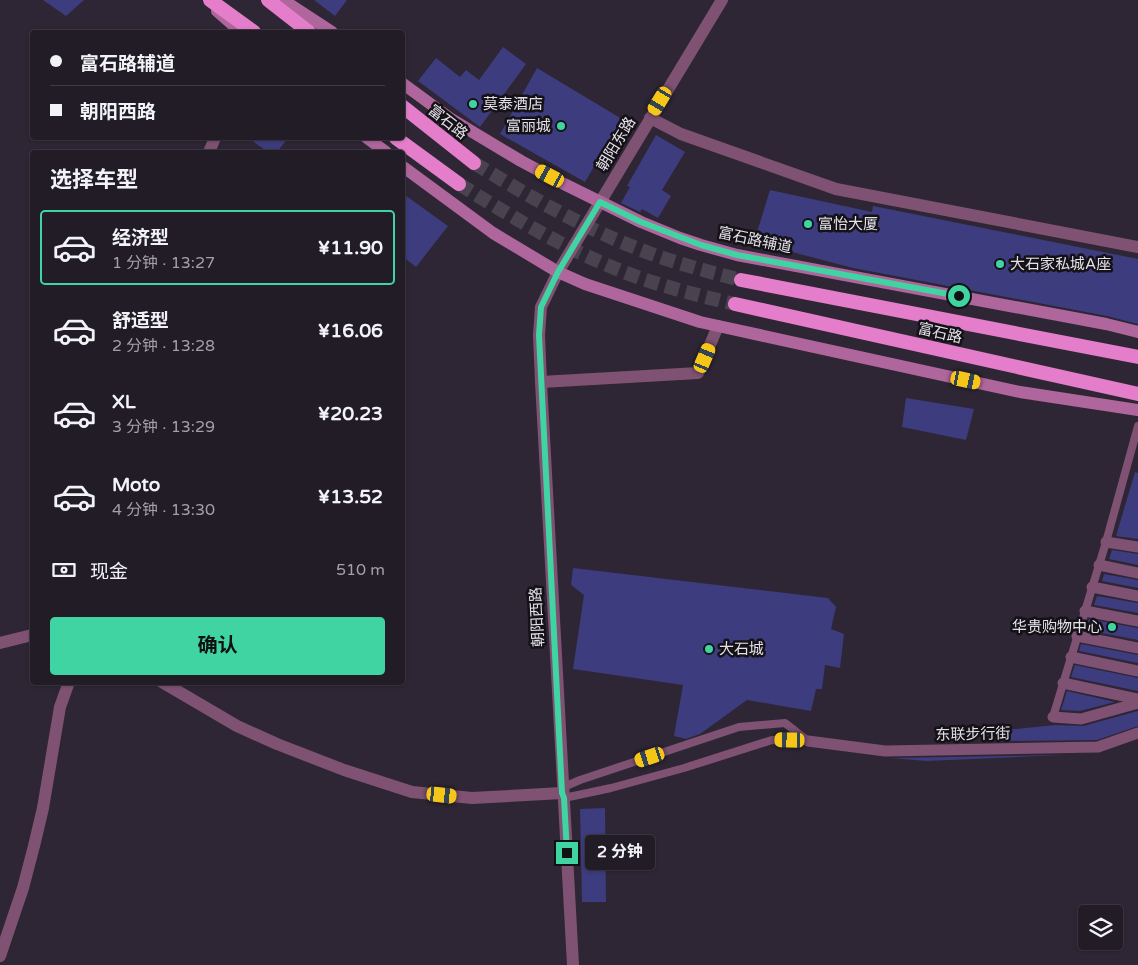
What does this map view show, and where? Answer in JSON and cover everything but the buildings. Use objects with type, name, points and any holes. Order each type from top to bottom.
[{"type":"highway","points":[[210,0],[251,30]]},
{"type":"highway","points":[[268,0],[306,30]]},
{"type":"highway","name":"富石路","points":[[405,108],[474,163]]},
{"type":"highway","points":[[399,140],[459,184]]},
{"type":"highway","name":"富石路","points":[[741,280],[1138,357]]},
{"type":"highway","name":"富石路","points":[[735,304],[1138,394]]},
{"type":"main road","points":[[203,0],[239,30]]},
{"type":"main road","points":[[283,0],[329,30]]},
{"type":"main road","name":"富石路辅道","points":[[405,85],[459,124],[521,161],[641,222],[680,238],[737,255],[1106,324],[1138,332]]},
{"type":"main road","points":[[370,140],[383,150]]},
{"type":"main road","points":[[405,168],[493,233],[558,272],[585,284],[654,308],[718,326],[1020,392],[1138,410]]},
{"type":"street","name":"朝阳东路","points":[[558,272],[722,0]]},
{"type":"street","points":[[650,118],[681,134],[836,189],[1138,247]]},
{"type":"street","name":"朝阳西路","points":[[558,272],[541,307],[539,335],[573,965]]},
{"type":"street","points":[[541,382],[698,374],[718,326]]},
{"type":"street","points":[[1106,542],[1138,548]]},
{"type":"street","points":[[1099,565],[1138,572]]},
{"type":"street","points":[[1092,587],[1138,596]]},
{"type":"street","points":[[1085,611],[1138,621]]},
{"type":"street","points":[[0,642],[30,634]]},
{"type":"street","points":[[1077,636],[1138,648]]},
{"type":"street","points":[[1071,657],[1138,671]]},
{"type":"street","points":[[1063,682],[1138,701]]},
{"type":"street","points":[[0,956],[23,888],[34,846],[43,808],[60,706],[68,685]]},
{"type":"street","points":[[167,685],[237,726],[277,744],[344,770],[412,792],[472,798],[563,795]]},
{"type":"street","points":[[1053,717],[1082,719],[1138,701]]},
{"type":"street","name":"东联步行街","points":[[808,740],[885,751],[1098,747],[1138,733]]},
{"type":"lane","points":[[1053,717],[1106,542],[1138,426]]},
{"type":"lane","points":[[785,723],[808,740],[772,740],[684,768],[611,788],[563,795],[566,786],[578,781],[739,727],[785,723]]},
{"type":"tunnel","points":[[474,163],[559,212],[603,234],[672,261],[741,280]]},
{"type":"tunnel","points":[[459,184],[526,224],[595,260],[654,283],[735,304]]},
{"type":"place","name":"莫泰酒店","points":[[473,104]]},
{"type":"place","name":"富丽城","points":[[561,126]]},
{"type":"place","name":"富怡大厦","points":[[808,224]]},
{"type":"place","name":"大石家私城A座","points":[[1000,264]]},
{"type":"place","name":"华贵购物中心","points":[[1112,627]]},
{"type":"place","name":"大石城","points":[[709,649]]},
{"type":"route","points":[[567,853],[564,798],[562,793],[539,335],[541,307],[558,272],[600,202],[680,238],[737,255],[959,296]]}]
